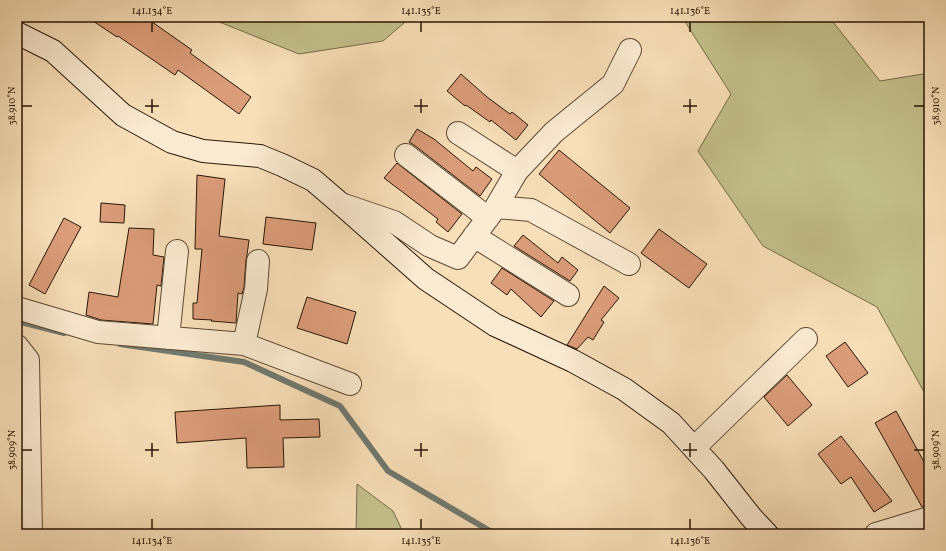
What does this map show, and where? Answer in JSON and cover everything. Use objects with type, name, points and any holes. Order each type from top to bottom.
[{"type":"street","points":[[17,32],[53,51],[123,115],[172,142],[202,150],[260,156],[313,180],[426,279],[495,325],[573,361],[624,389],[671,423],[714,470],[751,517],[767,534]]},
{"type":"street","points":[[341,204],[394,222],[430,246],[458,258],[492,212],[517,171],[554,132],[613,84],[630,50]]},
{"type":"street","points":[[458,133],[517,171]]},
{"type":"street","points":[[406,155],[492,212],[531,210],[629,264]]},
{"type":"street","points":[[474,236],[568,294]]},
{"type":"street","points":[[168,338],[178,252]]},
{"type":"street","points":[[244,344],[256,289],[258,261]]},
{"type":"street","points":[[17,308],[98,332],[244,344],[350,384]]},
{"type":"street","points":[[694,448],[806,339]]},
{"type":"street","points":[[17,346],[28,360],[31,534]]},
{"type":"street","points":[[876,534],[929,518]]},
{"type":"shaded area","points":[[207,17],[411,17],[383,41],[299,54]]},
{"type":"shaded area","points":[[682,17],[829,17],[880,81],[929,73],[929,401],[877,307],[763,246],[698,151],[731,94]]},
{"type":"shaded area","points":[[357,484],[393,511],[404,534],[356,534]]},
{"type":"building","points":[[87,17],[145,17],[192,50],[190,53],[251,97],[239,114],[178,70],[175,75]]},
{"type":"building","points":[[461,74],[487,97],[510,114],[512,112],[528,125],[516,140],[491,120],[490,122],[466,105],[465,106],[447,91]]},
{"type":"building","points":[[417,129],[434,139],[473,171],[476,167],[492,179],[480,196],[409,142]]},
{"type":"building","points":[[559,150],[630,208],[610,233],[539,174]]},
{"type":"building","points":[[397,163],[462,214],[448,232],[436,222],[438,219],[384,178]]},
{"type":"building","points":[[197,175],[225,179],[219,236],[249,240],[244,287],[242,294],[238,293],[236,323],[193,319],[193,303],[197,303],[202,249],[195,249]]},
{"type":"building","points":[[101,203],[125,205],[124,223],[100,222]]},
{"type":"building","points":[[266,217],[316,223],[312,250],[263,244]]},
{"type":"building","points":[[64,218],[81,227],[45,294],[29,285]]},
{"type":"building","points":[[129,228],[154,229],[153,255],[164,257],[161,286],[157,285],[153,324],[101,320],[86,315],[89,292],[118,297]]},
{"type":"building","points":[[659,229],[707,264],[689,288],[641,253]]},
{"type":"building","points":[[523,235],[558,263],[562,257],[578,270],[570,281],[514,246]]},
{"type":"building","points":[[502,268],[554,301],[541,317],[511,289],[507,295],[491,283]]},
{"type":"building","points":[[604,286],[619,298],[601,320],[604,322],[593,340],[588,337],[577,349],[567,345]]},
{"type":"building","points":[[307,297],[356,312],[347,344],[297,328]]},
{"type":"building","points":[[845,342],[868,373],[848,387],[826,356]]},
{"type":"building","points":[[787,375],[812,405],[788,426],[764,397]]},
{"type":"building","points":[[280,405],[280,420],[319,419],[320,437],[283,438],[284,467],[247,468],[246,438],[177,443],[175,412]]},
{"type":"building","points":[[896,411],[929,471],[929,506],[922,507],[875,423]]},
{"type":"building","points":[[841,436],[892,501],[874,512],[851,477],[841,484],[818,454]]},
{"type":"waterway","points":[[17,321],[64,333]]},
{"type":"waterway","points":[[120,344],[244,362],[340,406],[388,471],[495,534]]}]
